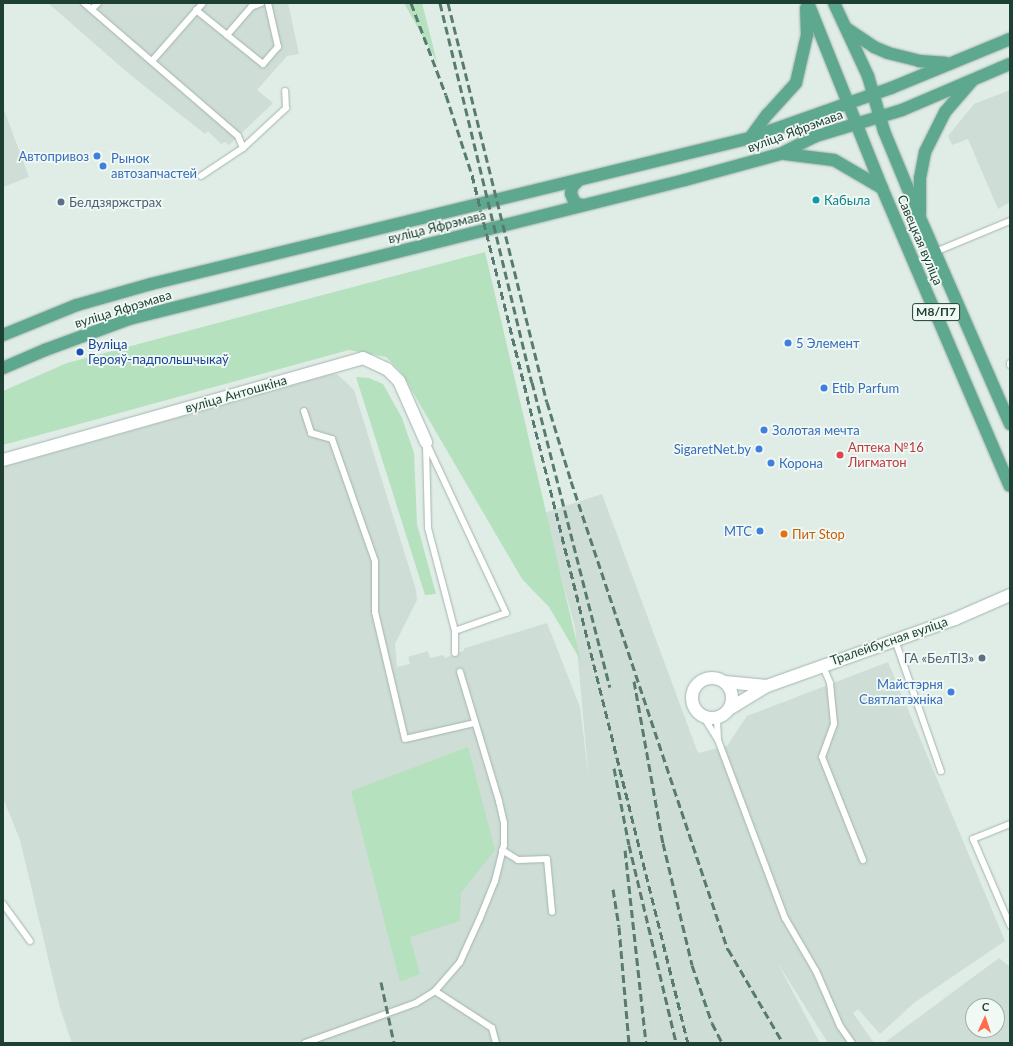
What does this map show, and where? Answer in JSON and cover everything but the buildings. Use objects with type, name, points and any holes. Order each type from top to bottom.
[{"type":"main road","points":[[750,138],[767,114],[796,83],[807,35],[805,3]]},
{"type":"main road","name":"Савецкая вуліца","points":[[808,3],[882,188],[1010,486]]},
{"type":"main road","name":"Савецкая вуліца","points":[[834,3],[873,94],[880,117],[920,218],[1010,424]]},
{"type":"main road","points":[[845,26],[874,47],[888,53],[919,61],[950,63]]},
{"type":"main road","name":"вуліца Яфрэмава","points":[[3,335],[70,308],[151,284],[576,182],[750,138],[847,102],[873,94],[1010,39]]},
{"type":"main road","name":"вуліца Яфрэмава","points":[[3,368],[45,350],[129,319],[780,154],[816,136],[880,117],[973,81],[1010,64]]},
{"type":"main road","points":[[920,218],[920,178],[925,152],[945,112],[973,81]]},
{"type":"main road","points":[[780,154],[794,153],[834,160],[882,188]]},
{"type":"main road","points":[[576,182],[572,187],[570,194],[575,203],[582,205]]},
{"type":"street","name":"вуліца Антошкіна","points":[[3,460],[363,358],[381,366],[399,381],[426,442]]},
{"type":"street","name":"Тралейбусная вуліца","points":[[725,712],[767,686],[822,664],[895,640],[1010,595]]},
{"type":"street","points":[[707,678],[717,678],[725,682],[731,690],[732,700],[725,712],[712,718],[703,716],[694,706],[693,690],[699,683],[707,678]]},
{"type":"street","name":"Тралейбусная вуліца","points":[[725,682],[767,686]]},
{"type":"lane","points":[[84,3],[238,136],[243,148]]},
{"type":"lane","points":[[92,10],[98,3]]},
{"type":"lane","points":[[152,61],[203,3]]},
{"type":"lane","points":[[227,34],[251,7],[262,3]]},
{"type":"lane","points":[[196,10],[263,64],[278,47],[268,3]]},
{"type":"lane","points":[[200,176],[243,148],[286,108],[285,91]]},
{"type":"lane","points":[[935,252],[1010,221]]},
{"type":"lane","points":[[304,411],[311,433],[332,439],[375,561],[375,612],[405,739],[475,723]]},
{"type":"lane","points":[[426,442],[506,613],[455,631]]},
{"type":"lane","points":[[426,442],[428,528],[455,631],[455,653]]},
{"type":"lane","points":[[895,640],[941,771]]},
{"type":"lane","points":[[822,664],[830,683],[834,724],[822,757],[863,860]]},
{"type":"lane","points":[[305,1043],[416,1003],[435,990],[460,962],[495,881],[502,850],[504,823],[499,801],[460,672]]},
{"type":"lane","points":[[718,740],[717,722],[725,712]]},
{"type":"lane","points":[[703,716],[718,740],[785,918],[816,971],[840,1026],[852,1043]]},
{"type":"lane","points":[[1010,824],[974,839],[1010,926]]},
{"type":"lane","points":[[502,850],[518,860],[547,859],[552,912]]},
{"type":"lane","points":[[3,904],[30,941]]},
{"type":"lane","points":[[435,990],[492,1028],[496,1043]]},
{"type":"shaded area","points":[[48,3],[288,3],[299,54],[287,56],[257,90],[273,103],[229,145],[225,142],[221,144],[208,131],[205,134],[128,73]]},
{"type":"shaded area","points":[[1010,90],[1010,202],[998,209],[968,139],[952,145],[948,136],[974,104]]},
{"type":"shaded area","points":[[3,107],[29,177],[3,187]]},
{"type":"shaded area","points":[[332,374],[337,374],[354,390],[416,590],[417,600],[395,644],[397,667],[410,664],[408,657],[428,651],[430,658],[444,655],[445,658],[463,651],[465,648],[547,623],[580,707],[589,781],[575,627],[544,513],[602,494],[698,753],[727,746],[747,716],[888,662],[1005,941],[915,1002],[880,1034],[858,1009],[853,1013],[874,1043],[828,1043],[777,962],[820,1043],[72,1043],[60,1008],[20,840],[3,798],[3,467]]},
{"type":"shaded area","points":[[999,958],[1010,967],[1010,1043],[884,1043]]},
{"type":"green space","points":[[404,3],[422,3],[437,62]]},
{"type":"green space","points":[[485,252],[581,661],[549,607],[522,579],[401,372],[386,357],[349,350],[3,445],[3,391],[67,363]]},
{"type":"green space","points":[[356,377],[369,378],[383,384],[402,418],[414,453],[417,524],[436,594],[425,595]]},
{"type":"green space","points":[[468,747],[495,850],[461,893],[460,921],[410,937],[420,974],[400,982],[351,791]]},
{"type":"railway","points":[[411,3],[446,95],[472,175],[688,1043]]},
{"type":"railway","points":[[440,3],[532,382],[610,687]]},
{"type":"railway","points":[[448,3],[547,402],[571,481],[728,949],[783,1043]]},
{"type":"railway","points":[[634,681],[663,843],[692,965],[712,1023],[722,1043]]},
{"type":"railway","points":[[614,768],[629,845],[676,1043]]},
{"type":"railway","points":[[625,850],[646,1043]]},
{"type":"railway","points":[[613,889],[619,927],[629,1043]]},
{"type":"railway","points":[[381,982],[394,1043]]},
{"type":"place","name":"Автопривоз","points":[[97,156]]},
{"type":"place","name":"Рынок автозапчастей","points":[[103,166]]},
{"type":"place","name":"Кабыла","points":[[816,200]]},
{"type":"place","name":"Белдзяржстрах","points":[[61,202]]},
{"type":"place","name":"5 Элемент","points":[[788,343]]},
{"type":"place","name":"Вуліца Герояў-падпольшчыкаў","points":[[80,352]]},
{"type":"place","name":"Etib Parfum","points":[[824,388]]},
{"type":"place","name":"Золотая мечта","points":[[764,430]]},
{"type":"place","name":"SigaretNet.by","points":[[759,449]]},
{"type":"place","name":"Аптека №16 Лигматон","points":[[840,455]]},
{"type":"place","name":"Корона","points":[[771,463]]},
{"type":"place","name":"МТС","points":[[760,531]]},
{"type":"place","name":"Пит Stop","points":[[784,534]]},
{"type":"place","name":"ГА «БелТІЗ»","points":[[982,658]]},
{"type":"place","name":"Майстэрня Святлатэхніка","points":[[951,692]]}]
